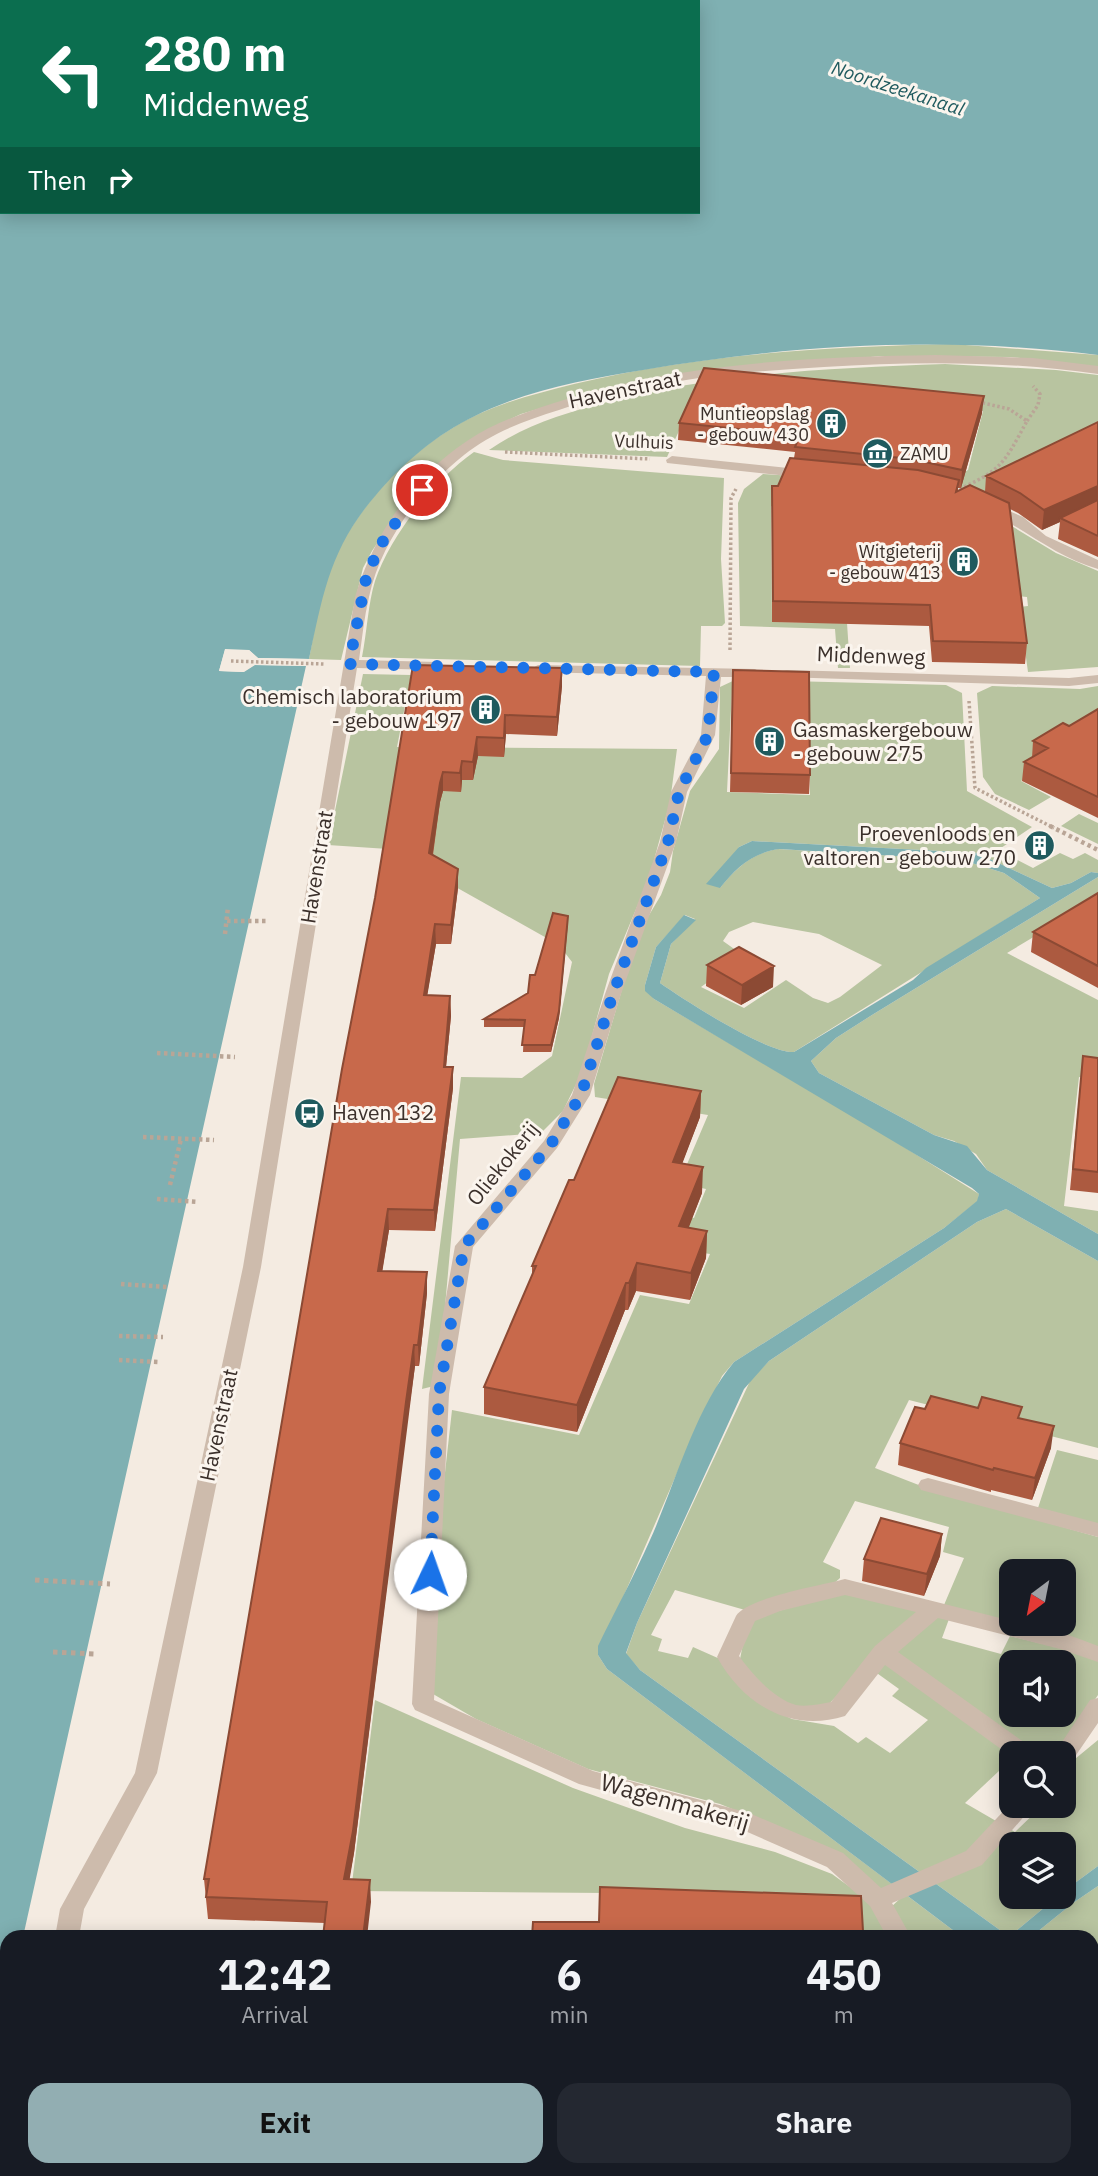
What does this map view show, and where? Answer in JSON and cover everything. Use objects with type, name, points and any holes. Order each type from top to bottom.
[{"type":"street","name":"Havenstraat","points":[[68,1930],[72,1909],[146,1773],[252,1267],[349,664],[367,574],[386,535],[434,475],[462,450],[501,428],[571,400],[668,380],[760,366],[904,358],[958,358],[1098,370]]},
{"type":"street","name":"Vulhuis","points":[[672,460],[823,475]]},
{"type":"street","points":[[956,491],[1018,520],[1041,539],[1098,565]]},
{"type":"street","points":[[1041,539],[1057,532]]},
{"type":"street","points":[[349,664],[453,667]]},
{"type":"street","name":"Middenweg","points":[[522,668],[1069,682],[1098,678]]},
{"type":"street","name":"Oliekokerij","points":[[423,1704],[439,1394],[464,1246],[551,1144],[581,1095],[613,994],[668,842],[679,792],[708,735],[722,672]]},
{"type":"street","points":[[928,1485],[1098,1530]]},
{"type":"street","points":[[934,1609],[883,1652],[836,1710],[793,1713],[774,1702],[737,1670],[728,1657],[747,1616],[775,1604],[845,1587],[934,1609],[1064,1642],[1098,1654]]},
{"type":"street","points":[[883,1652],[1006,1741]]},
{"type":"street","name":"Wagenmakerij","points":[[423,1704],[587,1778],[741,1819],[835,1860],[883,1897],[896,1930]]},
{"type":"street","points":[[1074,1741],[1098,1706]]},
{"type":"street","points":[[883,1897],[974,1858],[1011,1818]]},
{"type":"path","points":[[956,491],[984,478],[1004,463],[1027,421],[1009,409],[978,401]]},
{"type":"path","name":"Vulhuis","points":[[462,450],[672,460]]},
{"type":"path","points":[[722,672],[731,498],[750,467]]},
{"type":"path","points":[[231,661],[349,664]]},
{"type":"path","points":[[968,680],[975,789],[1098,850]]},
{"type":"path","points":[[225,934],[228,907]]},
{"type":"path","points":[[227,921],[266,921]]},
{"type":"path","points":[[157,1053],[235,1057]]},
{"type":"path","points":[[143,1137],[214,1140]]},
{"type":"path","points":[[170,1185],[181,1139]]},
{"type":"path","points":[[157,1199],[198,1202]]},
{"type":"path","points":[[121,1284],[167,1287]]},
{"type":"path","points":[[119,1336],[163,1337]]},
{"type":"path","points":[[119,1360],[158,1362]]},
{"type":"path","points":[[34,1580],[110,1584]]},
{"type":"path","points":[[53,1652],[96,1654]]},
{"type":"green space","points":[[952,344],[1098,355],[1098,367],[1011,357],[879,356],[610,388],[521,414],[488,430],[401,508],[363,568],[341,660],[309,659],[326,577],[347,534],[372,499],[401,468],[434,440],[465,421],[495,407],[542,392],[668,366],[809,350]]},
{"type":"green space","points":[[945,364],[1098,375],[1098,438],[981,497],[944,482],[968,470],[983,411],[700,385],[667,457],[489,450],[546,421],[591,406],[691,384],[775,374]]},
{"type":"green space","points":[[474,452],[503,460],[724,478],[721,559],[725,623],[722,626],[701,626],[700,666],[362,657],[375,581],[391,546],[429,493]]},
{"type":"green space","points":[[763,474],[793,476],[1010,525],[1056,553],[1098,571],[1098,667],[1028,672],[1019,607],[1028,606],[1027,597],[1017,596],[771,506],[772,622],[847,623],[850,668],[838,668],[835,629],[740,626],[738,503],[744,489]]},
{"type":"green space","points":[[363,674],[411,675],[397,747],[677,749],[670,802],[649,878],[609,974],[582,1072],[563,1111],[541,1133],[460,1139],[438,1385],[422,1389],[461,1077],[522,1078],[552,1056],[572,962],[559,945],[388,849],[328,845]]},
{"type":"green space","points":[[737,679],[758,689],[732,689],[727,792],[810,795],[808,691],[789,681],[946,685],[962,693],[967,791],[1032,827],[998,850],[1033,868],[1060,853],[1073,859],[1085,853],[1098,860],[1098,873],[1091,872],[1071,883],[1052,888],[977,853],[752,841],[739,847],[720,888],[745,862],[778,849],[962,860],[1004,873],[1040,898],[794,1052],[781,1050],[746,1035],[660,983],[671,944],[695,919],[685,915],[656,947],[645,985],[654,999],[877,1130],[979,1194],[978,1201],[944,1228],[734,1362],[722,1376],[598,1655],[607,1669],[892,1884],[876,1892],[830,1849],[720,1804],[588,1769],[476,1719],[421,1687],[452,1410],[579,1435],[640,1295],[689,1304],[710,1254],[658,1246],[668,1215],[694,1218],[706,1189],[679,1183],[708,1115],[595,1097],[594,1084],[639,932],[661,895],[670,872],[673,851],[690,791],[719,749],[720,687]],"holes":[[[753,922],[819,934],[882,965],[828,1003],[813,998],[786,980],[744,1008],[701,987],[744,956],[723,941],[729,932]]]},
{"type":"green space","points":[[992,686],[1080,689],[1098,686],[1098,727],[1021,781],[1051,797],[1029,810],[995,794],[983,777],[977,693]]},
{"type":"green space","points":[[1079,814],[1098,823],[1098,844],[1061,826]]},
{"type":"green space","points":[[1098,877],[1098,908],[1067,917],[1007,953],[1098,1000],[1098,1079],[1079,1077],[1064,1206],[1098,1211],[1098,1234],[987,1170],[976,1154],[954,1141],[934,1135],[819,1073],[811,1061],[836,1038]]},
{"type":"green space","points":[[1006,1209],[1098,1261],[1098,1448],[909,1400],[875,1468],[929,1489],[1098,1537],[1098,1650],[1050,1636],[1076,1636],[1076,1559],[999,1559],[999,1621],[944,1605],[964,1558],[943,1552],[949,1527],[855,1501],[823,1562],[840,1570],[840,1578],[830,1587],[745,1610],[675,1590],[651,1635],[662,1639],[658,1651],[688,1658],[693,1647],[720,1659],[772,1709],[792,1719],[834,1726],[858,1743],[866,1737],[890,1753],[928,1720],[892,1696],[899,1689],[874,1671],[886,1656],[999,1744],[999,1771],[965,1803],[1015,1832],[999,1832],[999,1909],[1043,1909],[1017,1930],[1000,1930],[640,1670],[626,1654],[637,1623],[751,1379],[769,1361],[977,1222]]},
{"type":"green space","points":[[1057,1450],[1098,1460],[1098,1526],[1037,1511]]},
{"type":"green space","points":[[843,1593],[920,1609],[826,1707],[791,1708],[746,1672],[740,1659],[746,1629],[757,1617]]},
{"type":"green space","points":[[935,1612],[949,1619],[942,1638],[999,1653],[999,1727],[1076,1727],[1066,1741],[1015,1741],[894,1653]]},
{"type":"green space","points":[[1010,1636],[1069,1650],[1003,1650]]},
{"type":"green space","points":[[1076,1652],[1098,1657],[1098,1695],[1076,1727]]},
{"type":"green space","points":[[375,1700],[573,1788],[685,1828],[775,1852],[832,1874],[872,1903],[889,1930],[819,1930],[608,1893],[351,1891]]},
{"type":"green space","points":[[1098,1740],[1098,1866],[1076,1882],[1076,1832],[1015,1832],[1030,1818],[1076,1818],[1076,1758]]},
{"type":"green space","points":[[1098,1886],[1098,1930],[1040,1930],[1066,1909],[1076,1909],[1076,1901]]},
{"type":"green space","points":[[905,1894],[953,1930],[904,1930],[890,1908]]},
{"type":"water","name":"Noordzeekanaal","points":[[700,0],[1098,0],[1098,355],[984,346],[813,349],[699,361],[622,373],[515,399],[461,423],[434,440],[398,472],[360,515],[338,553],[331,572],[309,659],[258,658],[249,650],[225,650],[219,671],[243,672],[254,665],[306,666],[25,1930],[0,1930],[0,214],[700,214]]},
{"type":"water","points":[[752,841],[977,853],[1052,888],[1071,883],[1091,872],[1098,873],[1098,877],[836,1038],[811,1061],[819,1073],[934,1135],[967,1146],[987,1170],[1098,1234],[1098,1261],[1006,1209],[977,1222],[769,1361],[744,1389],[637,1623],[626,1653],[640,1670],[1000,1930],[953,1930],[607,1669],[598,1655],[598,1646],[650,1540],[708,1401],[734,1362],[944,1228],[977,1201],[979,1194],[654,999],[645,991],[645,985],[656,947],[684,915],[696,920],[671,944],[660,983],[746,1035],[781,1050],[794,1052],[913,980],[926,968],[1040,898],[1004,873],[962,860],[779,849],[745,862],[720,888],[706,884],[739,847]]},
{"type":"water","points":[[1098,1866],[1098,1886],[1076,1901],[1076,1882]]},
{"type":"water","points":[[1043,1909],[1066,1909],[1040,1930],[1017,1930]]},
{"type":"pier","points":[[225,649],[249,650],[258,658],[312,659],[309,663],[285,662],[306,663],[310,666],[255,665],[244,672],[219,671]]},
{"type":"building","name":"Muntieopslag - gebouw 430","points":[[704,368],[984,396],[962,470],[911,459],[795,447],[800,435],[679,423]]},
{"type":"building","points":[[1098,422],[1098,486],[1044,510],[1020,493],[986,476]]},
{"type":"building","points":[[790,458],[918,470],[959,480],[956,492],[970,485],[1009,503],[1027,643],[933,641],[930,605],[773,601],[772,486],[778,486]]},
{"type":"building","points":[[1098,500],[1098,536],[1060,518]]},
{"type":"building","points":[[413,665],[562,668],[557,717],[505,715],[504,738],[477,737],[473,762],[462,761],[460,773],[443,772],[440,783],[429,853],[458,869],[451,925],[435,924],[424,995],[450,996],[444,1067],[453,1067],[434,1210],[388,1209],[378,1271],[427,1272],[418,1345],[414,1345],[406,1402],[353,1831],[344,1879],[370,1880],[364,1930],[324,1930],[327,1902],[206,1897],[209,1879],[204,1879],[342,1069],[375,898]]},
{"type":"building","name":"Gasmaskergebouw - gebouw 275","points":[[733,670],[809,672],[810,775],[731,773]]},
{"type":"building","points":[[1098,709],[1098,797],[1024,762],[1048,748],[1033,741],[1063,723],[1069,726]]},
{"type":"building","points":[[1098,893],[1098,966],[1033,932]]},
{"type":"building","points":[[553,913],[568,916],[559,1011],[551,1045],[522,1045],[525,1020],[484,1019],[528,993],[530,975],[535,975]]},
{"type":"building","points":[[739,947],[774,966],[742,985],[707,965]]},
{"type":"building","points":[[1083,1056],[1098,1058],[1098,1172],[1073,1169]]},
{"type":"building","points":[[618,1077],[701,1091],[673,1162],[703,1167],[679,1226],[707,1231],[691,1273],[637,1263],[629,1283],[626,1283],[577,1405],[484,1387],[536,1266],[532,1266],[569,1180],[574,1180]]},
{"type":"building","points":[[931,1396],[978,1408],[982,1397],[1022,1407],[1018,1418],[1054,1426],[1035,1478],[994,1468],[993,1470],[900,1443],[915,1407],[925,1409]]},
{"type":"building","points":[[881,1518],[942,1534],[927,1574],[864,1559]]},
{"type":"building","points":[[600,1887],[861,1896],[863,1930],[532,1930],[533,1922],[599,1922]]},
{"type":"place","name":"Muntieopslag - gebouw 430","points":[[832,424]]},
{"type":"place","name":"ZAMU","points":[[877,454]]},
{"type":"place","name":"Witgieterij - gebouw 413","points":[[964,562]]},
{"type":"place","name":"Chemisch laboratorium - gebouw 197","points":[[485,709]]},
{"type":"place","name":"Gasmaskergebouw - gebouw 275","points":[[770,742]]},
{"type":"place","name":"Proevenloods en valtoren - gebouw 270","points":[[1039,846]]},
{"type":"place","name":"Haven 132","points":[[309,1113]]},
{"type":"route","points":[[422,490],[386,535],[367,574],[349,664],[714,672],[708,735],[679,792],[668,842],[613,994],[581,1095],[551,1144],[464,1246],[439,1394],[430,1574]]}]
